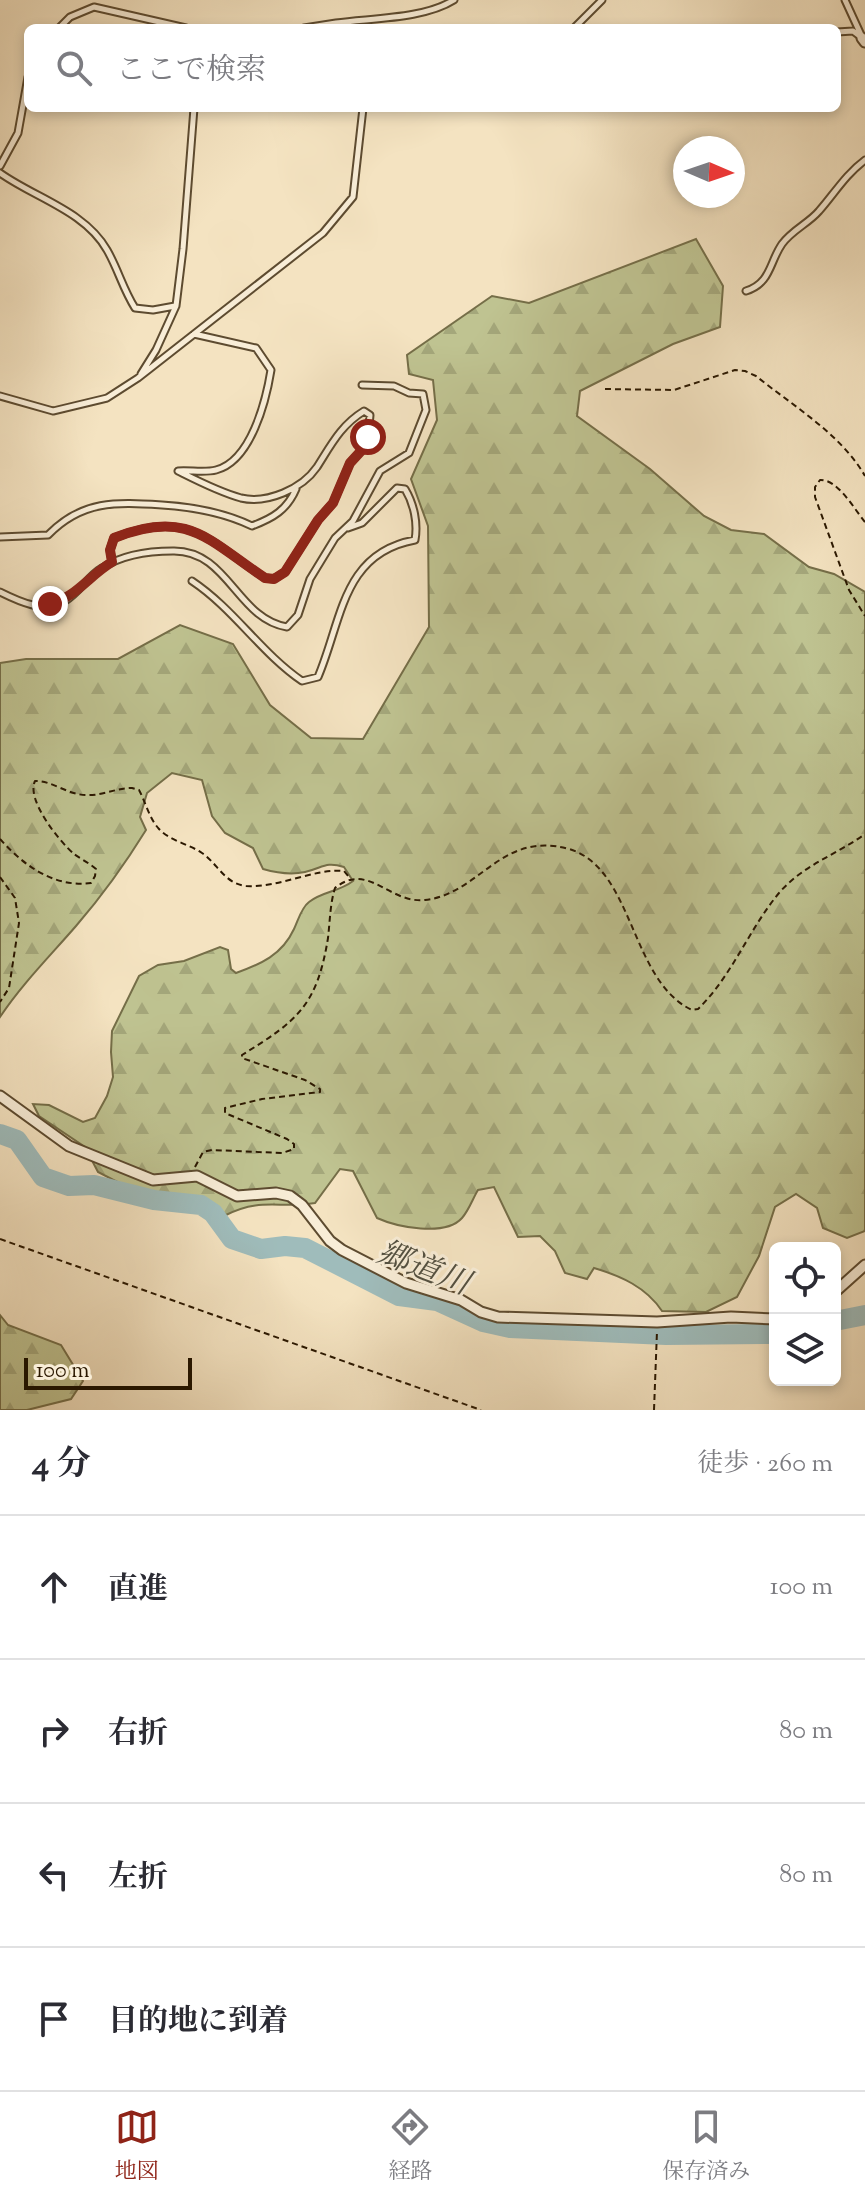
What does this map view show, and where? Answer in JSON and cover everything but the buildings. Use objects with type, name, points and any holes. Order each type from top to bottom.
[{"type":"street","points":[[0,1096],[4,1103],[69,1146],[153,1180],[197,1176],[237,1196],[276,1193],[290,1196],[302,1205],[330,1241],[342,1250],[406,1283],[461,1300],[481,1312],[498,1317],[657,1322],[731,1317],[769,1319]]},
{"type":"street","points":[[841,1287],[865,1265]]},
{"type":"lane","points":[[330,24],[417,13],[442,8],[454,0]]},
{"type":"lane","points":[[578,24],[602,0]]},
{"type":"lane","points":[[845,0],[864,40]]},
{"type":"lane","points":[[63,24],[70,17],[94,7],[168,24]]},
{"type":"lane","points":[[841,32],[853,31],[864,40]]},
{"type":"lane","points":[[0,166],[18,133],[24,99]]},
{"type":"lane","points":[[138,378],[156,350],[176,306],[194,112]]},
{"type":"lane","points":[[0,396],[53,411],[107,398],[138,378],[323,233],[353,197],[363,112]]},
{"type":"lane","points":[[746,291],[755,288],[768,276],[781,245],[818,213],[830,195],[865,160]]},
{"type":"lane","points":[[0,173],[85,223],[107,249],[123,289],[135,308],[153,310],[176,306]]},
{"type":"lane","points":[[194,334],[256,348],[271,370],[267,395],[256,425],[236,460],[215,470],[178,471],[244,499],[268,497],[297,488]]},
{"type":"lane","points":[[0,592],[28,606],[64,601],[98,570],[112,562],[146,552],[191,551],[207,559],[246,604],[275,625],[287,627],[298,615],[310,579],[335,538],[353,521],[380,471],[409,453],[426,410],[423,394],[409,393],[394,386],[362,385]]},
{"type":"lane","points":[[0,537],[48,535],[62,520],[110,502],[194,507],[252,526],[272,519],[290,503],[297,488],[314,471],[336,435],[353,418],[364,411],[370,415],[368,437],[350,463],[333,503],[318,520],[285,572],[274,579],[265,578],[190,528],[147,527],[114,538],[110,550],[112,562]]},
{"type":"lane","points":[[192,581],[214,596],[285,669],[302,681],[318,677],[351,584],[378,553],[415,540],[417,528],[410,497],[405,489],[397,488],[362,523],[343,530]]},
{"type":"path","points":[[605,389],[674,390],[735,370],[745,371],[756,376],[836,440],[852,455],[865,476]]},
{"type":"path","points":[[865,522],[834,485],[820,480],[815,487],[815,497],[849,590],[865,616]]},
{"type":"path","points":[[0,839],[41,874],[67,883],[91,883],[96,869],[57,838],[33,796],[32,785],[35,781],[41,781],[67,793],[84,795],[132,788],[139,790],[160,830],[202,853],[224,876],[236,883],[245,886],[292,881],[332,869],[344,871],[350,878]]},
{"type":"path","points":[[197,1176],[194,1166],[203,1152],[282,1153],[294,1149],[294,1144],[287,1139],[225,1113],[225,1108],[262,1099],[320,1092],[305,1080],[242,1058],[242,1055],[281,1031],[299,1014],[315,989],[335,888],[350,878],[359,877],[405,898],[425,900],[450,892],[505,855],[526,848],[548,846],[577,852],[607,879],[619,895],[640,950],[672,995],[692,1010],[698,1009],[715,990],[779,893],[802,871],[865,834]]},
{"type":"path","points":[[0,877],[15,898],[19,923],[9,988],[0,1002]]},
{"type":"path","points":[[0,1239],[481,1410]]},
{"type":"path","points":[[654,1410],[657,1322]]},
{"type":"green space","points":[[696,239],[723,286],[720,327],[673,344],[580,391],[577,416],[650,469],[704,516],[731,530],[764,534],[809,567],[834,574],[865,592],[865,1231],[847,1238],[823,1228],[817,1208],[796,1194],[775,1207],[759,1256],[737,1297],[706,1312],[662,1311],[641,1289],[614,1275],[594,1268],[587,1279],[565,1273],[555,1251],[540,1236],[518,1237],[494,1187],[478,1190],[462,1218],[454,1224],[433,1229],[377,1218],[353,1171],[340,1169],[315,1203],[250,1206],[226,1215],[194,1199],[154,1195],[127,1187],[98,1172],[85,1147],[39,1116],[33,1104],[49,1105],[83,1122],[95,1118],[113,1077],[112,1031],[139,976],[158,965],[184,961],[220,947],[228,950],[231,969],[236,973],[254,966],[283,946],[309,902],[353,881],[344,867],[338,865],[294,873],[263,869],[253,848],[225,833],[212,816],[202,780],[172,773],[147,793],[140,817],[146,830],[121,867],[86,915],[0,1017],[0,663],[26,659],[118,659],[180,625],[233,644],[270,705],[311,738],[363,739],[429,627],[428,526],[411,479],[437,420],[433,380],[409,374],[407,355],[492,296],[529,303]]},
{"type":"green space","points":[[0,1315],[8,1325],[61,1345],[83,1381],[71,1399],[27,1410],[0,1410]]},
{"type":"waterway","name":"郷道川","points":[[0,1134],[17,1140],[43,1177],[69,1186],[94,1185],[154,1200],[201,1205],[213,1213],[232,1239],[261,1249],[285,1246],[305,1248],[399,1296],[437,1301],[483,1322],[510,1328],[666,1335],[769,1334]]},
{"type":"waterway","name":"郷道川","points":[[841,1320],[865,1315]]},
{"type":"route","points":[[50,604],[64,601],[98,570],[112,562],[110,550],[114,538],[147,527],[190,528],[265,578],[274,579],[285,572],[318,520],[333,503],[350,463],[368,437]]}]
